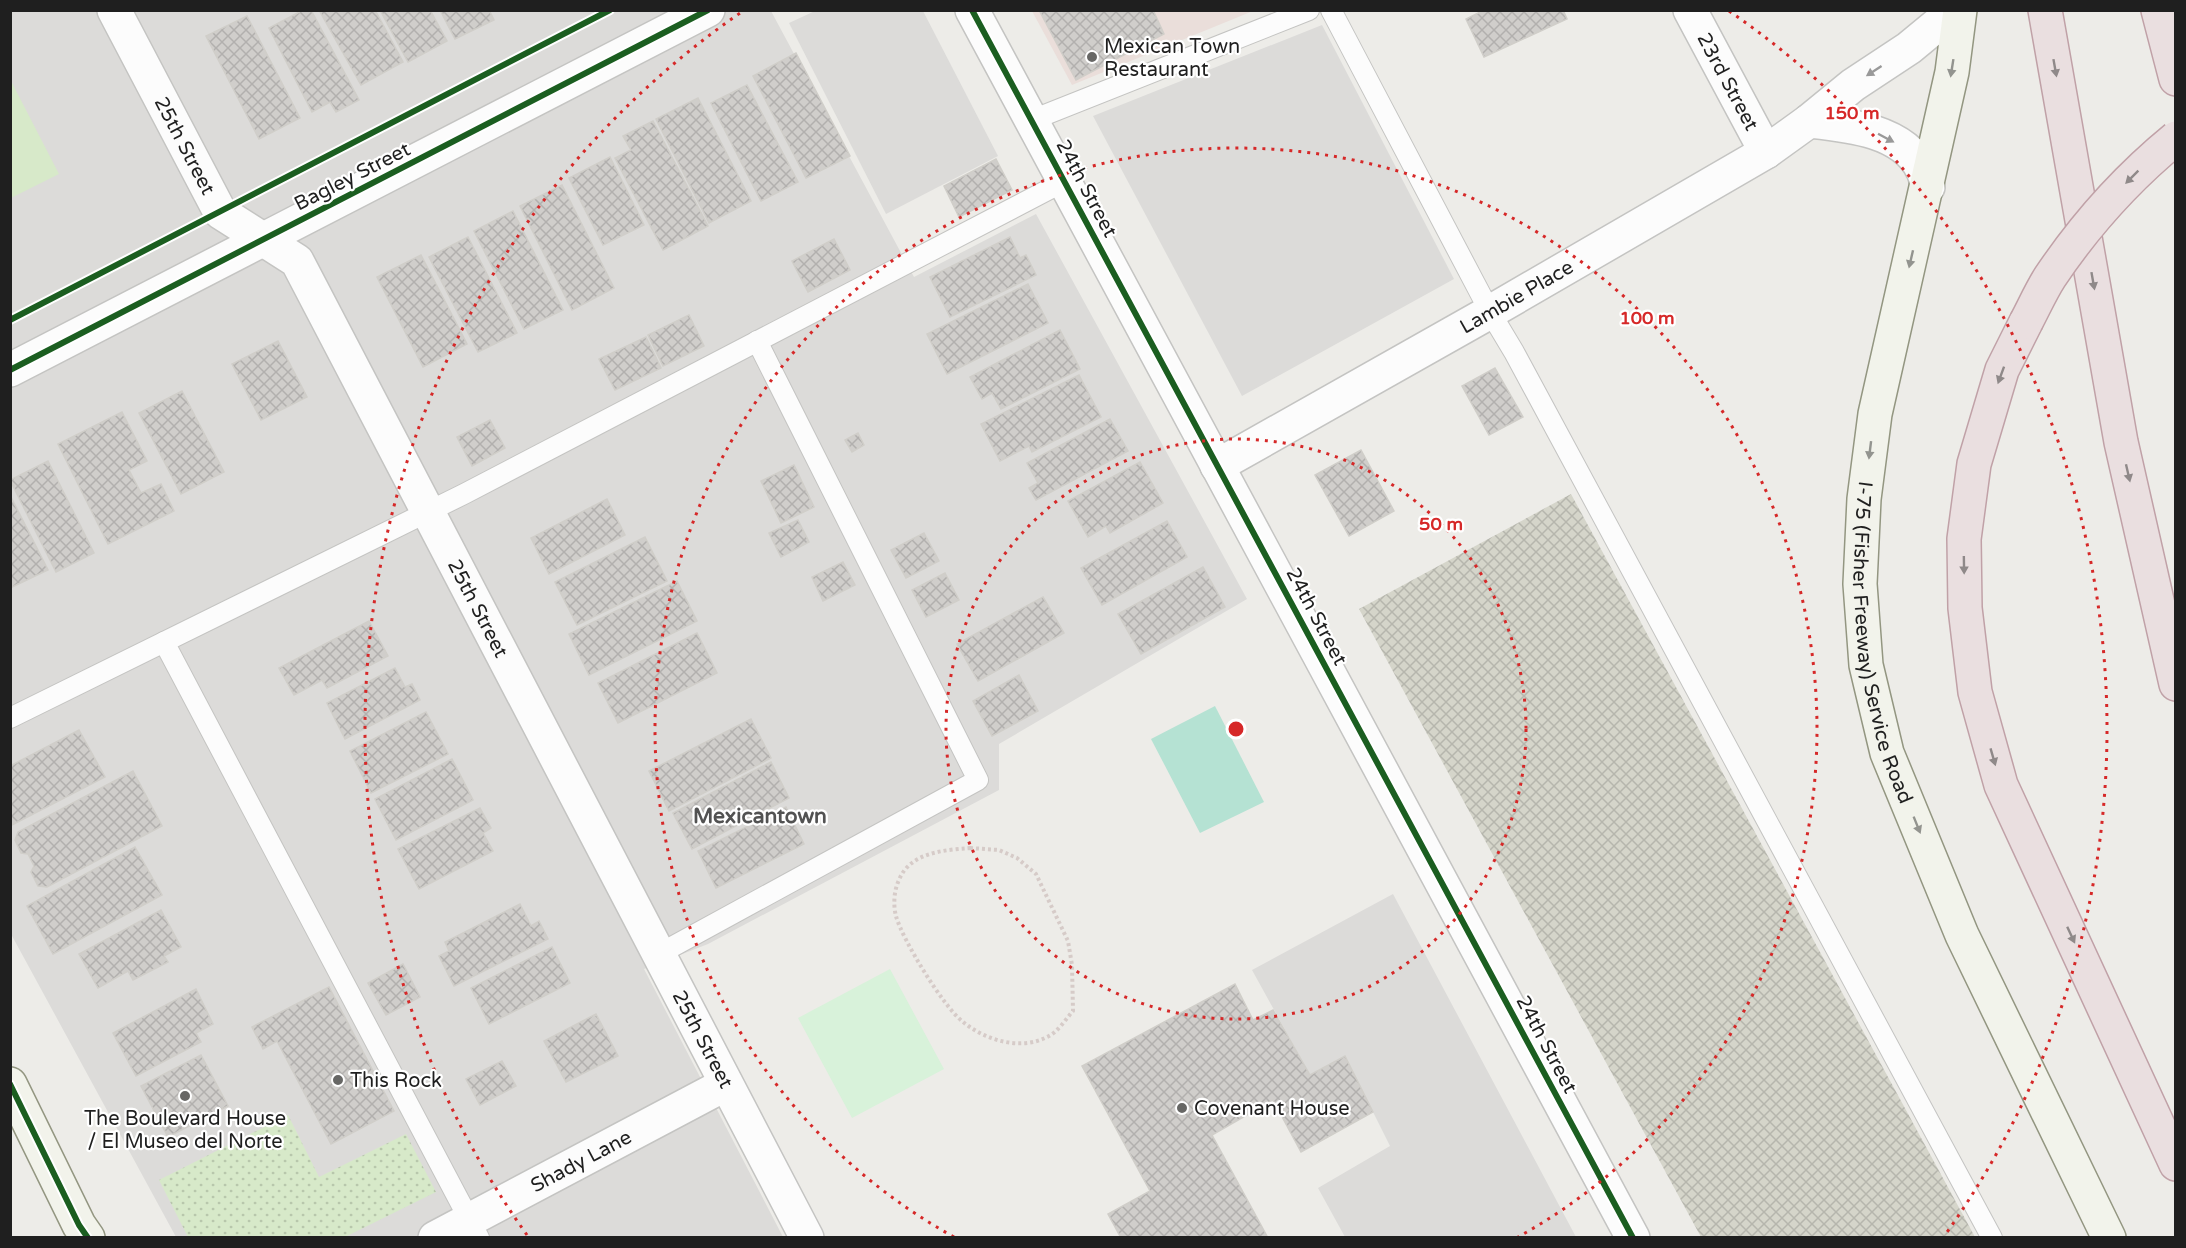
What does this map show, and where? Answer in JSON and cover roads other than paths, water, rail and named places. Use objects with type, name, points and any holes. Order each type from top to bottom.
[{"type":"highway","points":[[2045,10],[2121,442],[2175,684]]},
{"type":"highway","points":[[2158,10],[2175,79]]},
{"type":"highway","points":[[2175,138],[2133,176],[2090,222],[2049,279],[2026,322],[2002,370],[1981,436],[1964,539],[1965,608],[1975,692],[2001,785],[2175,1164]]},
{"type":"street","name":"25th Street","points":[[114,10],[220,212],[297,261],[807,1238]]},
{"type":"street","name":"Bagley Street","points":[[10,370],[708,10]]},
{"type":"street","name":"24th Street","points":[[972,10],[1633,1238]]},
{"type":"street","name":"23rd Street","points":[[1690,10],[1766,152]]},
{"type":"street","name":"Lambie Place","points":[[1217,466],[1490,312],[1766,152],[1853,85],[1909,48],[1955,10]]},
{"type":"street","name":"I-75 (Fisher Freeway) Service Road","points":[[1960,10],[1952,72],[1928,187],[1875,414],[1864,499],[1860,584],[1866,665],[1887,753],[1962,935],[2109,1238]]},
{"type":"street","points":[[1809,121],[1846,124],[1875,132],[1892,140],[1911,154],[1922,168],[1928,187]]},
{"type":"street","points":[[10,1084],[79,1225],[88,1238]]},
{"type":"street","name":"Shady Lane","points":[[435,1238],[474,1229],[726,1084]]},
{"type":"lane","points":[[1032,120],[1309,10]]},
{"type":"lane","points":[[1331,10],[1490,312],[1992,1238]]},
{"type":"lane","points":[[10,718],[428,512],[1065,181]]},
{"type":"lane","points":[[659,954],[978,780],[757,341]]},
{"type":"lane","points":[[164,642],[474,1229]]},
{"type":"place","name":"Mexican Town Restaurant","points":[[1092,57]]},
{"type":"place","name":"This Rock","points":[[338,1080]]},
{"type":"place","name":"The Boulevard House / El Museo del Norte","points":[[185,1096]]},
{"type":"place","name":"Covenant House","points":[[1182,1108]]},
{"type":"district","name":"Mexicantown","points":[[760,816]]}]
